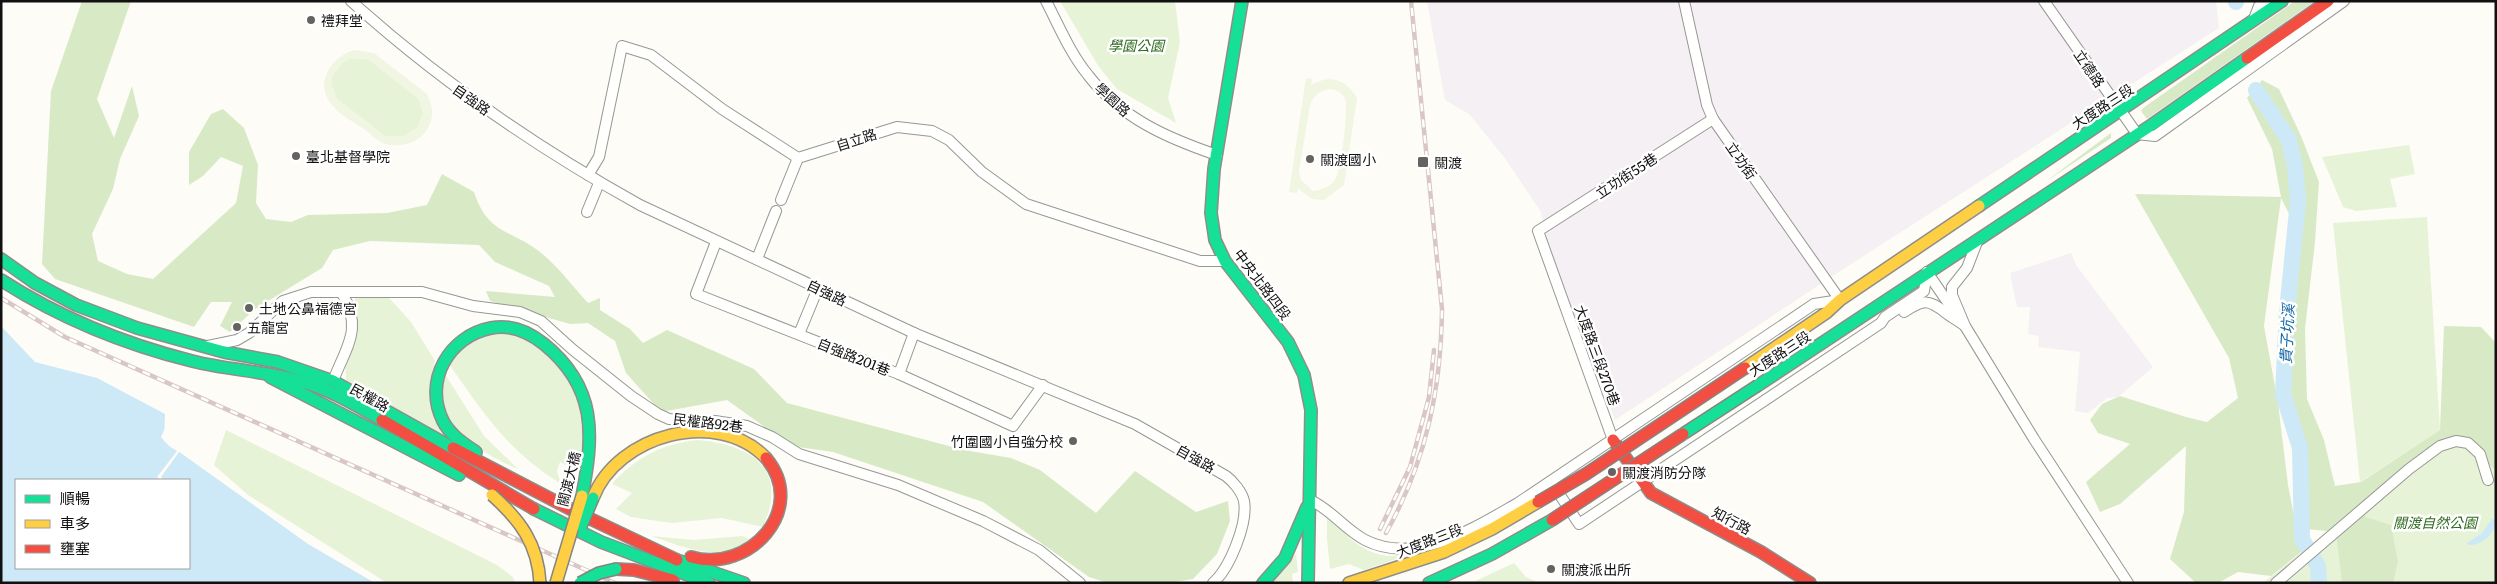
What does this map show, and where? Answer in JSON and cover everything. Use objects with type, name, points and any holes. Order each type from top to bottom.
[{"type":"main road","name":"中央北路四段","points":[[1242,1],[1212,187],[1211,213],[1215,240],[1225,261],[1288,342],[1304,375],[1311,410],[1308,583]]},
{"type":"main road","name":"大度路三段","points":[[1349,583],[1412,564],[1463,544],[1507,522],[1586,474],[1826,313],[1840,300],[2282,1]]},
{"type":"main road","name":"大度路三段","points":[[1429,583],[1489,557],[1552,520],[1927,272],[1977,242],[2137,134],[2229,77],[2328,1]]},
{"type":"main road","name":"民權路","points":[[1,260],[34,283],[76,304],[137,328],[208,346],[224,352],[278,362],[333,381],[484,466],[514,479],[578,514],[670,557],[742,582]]},
{"type":"main road","name":"民權路","points":[[1,280],[46,307],[90,328],[194,362],[270,377],[291,378],[353,404],[478,475],[498,489],[572,529],[624,552],[709,583]]},
{"type":"main road","name":"關渡大橋","points":[[514,479],[468,447],[449,430],[438,407],[436,398],[436,381],[443,361],[455,346],[470,334],[487,328],[510,327],[528,332],[551,348],[570,368],[582,391],[589,416],[591,442],[587,497],[556,583]]},
{"type":"main road","points":[[270,377],[285,388],[331,408],[492,494],[523,525],[535,549],[540,583]]},
{"type":"main road","name":"關渡大橋","points":[[587,497],[613,466],[639,447],[672,434],[698,431],[725,433],[748,441],[769,459],[780,484],[779,508],[770,530],[739,556],[715,560],[696,558],[659,544],[635,539]]},
{"type":"main road","name":"大度路三段270巷","points":[[1613,440],[1642,482]]},
{"type":"main road","name":"知行路","points":[[1642,482],[1651,493],[1752,548],[1810,583]]},
{"type":"main road","points":[[1263,583],[1285,558],[1310,500]]},
{"type":"main road","points":[[580,583],[599,573],[616,569],[634,570],[681,583]]},
{"type":"street","name":"自強路","points":[[351,1],[441,77],[529,138],[599,183],[640,206],[914,333],[1135,424],[1204,462],[1232,480],[1244,500],[1243,521],[1227,564],[1213,583]]},
{"type":"street","name":"學園路","points":[[1046,1],[1087,74],[1118,107],[1138,121],[1171,138],[1217,155]]},
{"type":"street","name":"立功街","points":[[1684,1],[1707,105],[1713,118],[1840,300]]},
{"type":"street","name":"立德路","points":[[2044,1],[2137,134]]},
{"type":"street","points":[[2254,19],[2259,6],[2266,1]]},
{"type":"street","points":[[2262,53],[2344,1]]},
{"type":"street","points":[[588,175],[600,157],[622,46],[651,55],[722,109],[798,158],[781,200]]},
{"type":"street","name":"立功街55巷","points":[[1538,231],[1713,118]]},
{"type":"street","name":"自立路","points":[[798,158],[897,127],[932,131],[949,140],[982,172],[1026,204],[1200,261],[1225,261]]},
{"type":"street","points":[[587,212],[599,183]]},
{"type":"street","points":[[757,259],[776,211]]},
{"type":"street","name":"大度路三段270巷","points":[[1538,231],[1613,440]]},
{"type":"street","name":"自強路201巷","points":[[716,242],[696,294],[899,374],[1013,426],[1043,385]]},
{"type":"street","points":[[1965,326],[1962,313],[1952,295],[1952,287],[1956,279],[1967,268],[1977,242]]},
{"type":"street","points":[[1927,272],[1953,310],[1954,317]]},
{"type":"street","points":[[1881,324],[1885,318],[1924,292],[1927,272]]},
{"type":"street","points":[[800,334],[818,288]]},
{"type":"street","name":"民權路","points":[[208,346],[237,340],[249,333],[276,307],[292,296],[311,292],[396,293]]},
{"type":"street","name":"民權路92巷","points":[[396,293],[422,292],[474,306],[497,308],[527,315],[541,321],[601,373],[658,414],[669,419],[715,421],[747,426],[772,436],[799,454],[898,485],[983,520],[1039,550],[1080,583]]},
{"type":"street","points":[[333,381],[351,336],[353,316],[342,293]]},
{"type":"street","name":"大度路三段","points":[[1310,500],[1324,506],[1350,531],[1382,547],[1395,549],[1443,541],[1518,503],[1814,304],[1840,300]]},
{"type":"street","points":[[1551,481],[1579,524],[1881,324],[1920,304],[1930,302],[1965,326],[2128,583]]},
{"type":"street","points":[[899,374],[914,333]]},
{"type":"street","points":[[2276,583],[2410,469],[2440,446],[2456,441],[2468,443],[2480,454],[2488,480]]},
{"type":"shaded area","points":[[1427,1],[2216,1],[2219,28],[1848,266],[1615,420],[1546,241],[1541,212],[1504,157],[1469,114],[1445,100]]},
{"type":"shaded area","points":[[2071,253],[2076,265],[2153,367],[2118,397],[2107,398],[2088,413],[2075,411],[2080,352],[2038,347],[2039,336],[2028,334],[2030,307],[2017,307],[2010,273]]},
{"type":"green space","points":[[82,1],[131,1],[97,99],[114,138],[132,86],[139,116],[120,159],[113,189],[92,234],[98,261],[127,274],[153,279],[236,203],[243,166],[221,157],[203,176],[189,185],[189,152],[211,114],[223,109],[244,128],[258,165],[256,203],[266,219],[291,222],[308,215],[387,213],[427,205],[442,174],[474,192],[480,206],[493,224],[540,252],[588,303],[600,298],[600,310],[630,329],[643,343],[667,330],[754,369],[787,403],[964,450],[1011,458],[1040,470],[1096,513],[1135,471],[1196,512],[1228,501],[1230,521],[1217,554],[1193,579],[1168,583],[1108,583],[1089,577],[983,502],[833,452],[791,446],[727,400],[661,412],[626,373],[615,341],[588,323],[570,324],[490,301],[486,291],[555,297],[549,286],[495,262],[479,245],[370,241],[333,250],[322,268],[255,309],[230,332],[220,326],[232,302],[211,302],[194,327],[55,279],[42,264],[51,91]]},
{"type":"green space","name":"學園公園","points":[[1060,1],[1175,1],[1180,42],[1168,98],[1176,123],[1117,89],[1099,67]]},
{"type":"green space","points":[[2295,1],[2315,1],[2147,119],[2141,111],[2143,108]]},
{"type":"green space","points":[[354,50],[374,53],[427,94],[431,103],[432,117],[423,135],[408,144],[386,144],[333,106],[327,98],[325,89],[327,72],[338,59]],"holes":[[[350,58],[368,59],[419,99],[423,114],[418,127],[404,136],[385,136],[337,99],[331,84],[332,76],[343,62]]]},
{"type":"green space","points":[[350,58],[368,59],[419,99],[423,114],[418,127],[404,136],[385,136],[337,99],[331,84],[332,76],[343,62]]},
{"type":"green space","points":[[1306,78],[1312,79],[1311,85],[1325,80],[1337,80],[1348,86],[1357,98],[1344,185],[1324,200],[1312,199],[1298,188],[1297,193],[1289,192]],"holes":[[[1330,89],[1339,92],[1345,99],[1346,104],[1340,163],[1338,173],[1332,184],[1323,189],[1313,191],[1301,180],[1299,171],[1310,105],[1317,94]]]},
{"type":"green space","points":[[2262,80],[2279,89],[2301,136],[2319,182],[2315,242],[2305,329],[2307,399],[2324,440],[2335,486],[2361,482],[2440,430],[2444,326],[2481,327],[2496,343],[2496,471],[2467,440],[2456,435],[2360,509],[2366,517],[2391,525],[2398,562],[2393,583],[2342,583],[2336,532],[2306,529],[2302,440],[2290,389],[2290,309],[2301,237],[2281,198],[2264,326],[2278,403],[2288,485],[2301,552],[2271,576],[2238,572],[2218,583],[2196,583],[2170,559],[2184,512],[2186,446],[2120,504],[2100,512],[2086,482],[2130,444],[2098,433],[2090,420],[2102,404],[2120,396],[2207,422],[2238,398],[2229,358],[2135,194],[2281,197],[2272,149],[2247,98]]},
{"type":"green space","points":[[2111,133],[2111,138],[2045,182]]},
{"type":"green space","points":[[2409,145],[2415,174],[2390,179],[2397,207],[2356,211],[2343,207],[2322,157]]},
{"type":"green space","points":[[2427,217],[2440,430],[2360,482],[2333,223]]},
{"type":"green space","points":[[355,296],[385,296],[411,322],[435,361],[430,385],[432,404],[451,442],[346,380],[345,363],[356,327]]},
{"type":"green space","points":[[505,333],[520,335],[557,360],[575,390],[583,439],[578,471],[560,462],[557,471],[561,484],[526,458],[498,430],[449,364],[474,342],[487,336]]},
{"type":"green space","points":[[445,374],[484,436],[518,469],[495,458],[471,443],[452,424],[442,401]]},
{"type":"green space","name":"關渡自然公園","points":[[2496,395],[2496,583],[2263,583]]},
{"type":"green space","points":[[226,430],[497,565],[513,577],[515,583],[387,583],[248,495],[214,465]]},
{"type":"green space","points":[[698,440],[735,448],[749,454],[760,464],[768,475],[771,490],[770,507],[763,527],[722,518],[672,523],[631,517],[616,509],[632,493],[612,484],[631,466],[650,453],[673,445]]},
{"type":"green space","points":[[1327,512],[1347,535],[1363,548],[1382,555],[1411,554],[1364,570],[1349,564],[1330,569]]},
{"type":"green space","points":[[651,536],[694,540],[742,536],[751,540],[739,547],[714,552],[689,548]]},
{"type":"green space","points":[[1296,554],[1298,572],[1292,574],[1293,583],[1271,583]]},
{"type":"green space","points":[[1514,563],[1526,577],[1540,583],[1471,583]]},
{"type":"water","points":[[1,326],[35,362],[97,378],[165,414],[164,441],[308,544],[375,583],[1,583]]},
{"type":"water","points":[[2492,519],[2496,520],[2491,534],[2483,541],[2468,545],[2467,543],[2481,534]]},
{"type":"pier","points":[[167,424],[166,440],[184,453],[179,452],[161,477],[164,479],[157,477],[177,451],[169,446],[161,437]]},
{"type":"waterway","name":"貴子坑溪","points":[[2256,90],[2289,140],[2295,166],[2298,201],[2287,311],[2283,394],[2300,448],[2302,539],[2318,566],[2319,583]]},
{"type":"railway","points":[[1386,533],[1411,479],[1429,425],[1441,339],[1442,309],[1411,1]]},
{"type":"railway","points":[[1,298],[65,337],[615,583]]},
{"type":"railway","points":[[1380,529],[1410,467],[1429,397],[1434,350]]},
{"type":"traffic: fast","points":[[1242,1],[1214,169],[1211,213],[1215,240],[1225,261],[1288,342],[1304,375],[1311,410],[1308,583]]},
{"type":"traffic: fast","points":[[1979,206],[2282,1]]},
{"type":"traffic: fast","points":[[1757,386],[2153,124],[2247,58]]},
{"type":"traffic: fast","points":[[1,259],[35,283],[76,305],[137,328],[224,352],[278,362],[333,381],[453,448]]},
{"type":"traffic: fast","points":[[1,280],[69,318],[117,338],[192,361],[273,375],[311,384],[352,403],[382,420]]},
{"type":"traffic: fast","points":[[476,452],[453,435],[443,421],[436,391],[438,376],[452,350],[463,340],[491,328],[513,328],[538,340],[561,360],[574,377],[582,395],[587,413],[589,432],[589,453],[582,496]]},
{"type":"traffic: fast","points":[[270,377],[459,475]]},
{"type":"traffic: fast","points":[[1683,434],[1757,386]]},
{"type":"traffic: fast","points":[[581,526],[593,498]]},
{"type":"traffic: fast","points":[[1263,583],[1285,558],[1307,507]]},
{"type":"traffic: fast","points":[[534,509],[601,542],[709,583]]},
{"type":"traffic: fast","points":[[1429,583],[1492,554],[1552,520]]},
{"type":"traffic: fast","points":[[677,560],[744,583]]},
{"type":"traffic: fast","points":[[580,583],[599,573],[616,569]]},
{"type":"traffic: slow","points":[[1745,368],[1826,313],[1840,300],[1979,206]]},
{"type":"traffic: slow","points":[[593,498],[605,476],[623,458],[645,444],[670,435],[696,432],[722,434],[745,442],[766,458]]},
{"type":"traffic: slow","points":[[492,495],[511,514],[526,534],[536,556],[540,583]]},
{"type":"traffic: slow","points":[[556,583],[582,496]]},
{"type":"traffic: slow","points":[[1349,583],[1444,552],[1492,529],[1538,502]]},
{"type":"traffic: jam","points":[[2247,58],[2328,1]]},
{"type":"traffic: jam","points":[[1538,502],[1586,474],[1745,368]]},
{"type":"traffic: jam","points":[[382,420],[534,509]]},
{"type":"traffic: jam","points":[[1552,520],[1683,434]]},
{"type":"traffic: jam","points":[[1613,440],[1651,493],[1761,552],[1810,583]]},
{"type":"traffic: jam","points":[[453,448],[578,513],[677,560]]},
{"type":"traffic: jam","points":[[691,557],[713,560],[733,556],[752,547],[766,533],[776,516],[781,497],[778,478],[766,458]]},
{"type":"traffic: jam","points":[[616,569],[634,570],[673,580]]},
{"type":"place","name":"禮拜堂","points":[[311,20]]},
{"type":"place","name":"臺北基督學院","points":[[296,156]]},
{"type":"place","name":"關渡國小","points":[[1310,159]]},
{"type":"place","name":"關渡","points":[[1423,162]]},
{"type":"place","name":"土地公鼻福德宮","points":[[249,308]]},
{"type":"place","name":"五龍宮","points":[[237,327]]},
{"type":"place","name":"竹圍國小自強分校","points":[[1073,441]]},
{"type":"place","name":"關渡消防分隊","points":[[1612,472]]},
{"type":"place","name":"關渡派出所","points":[[1551,569]]}]
